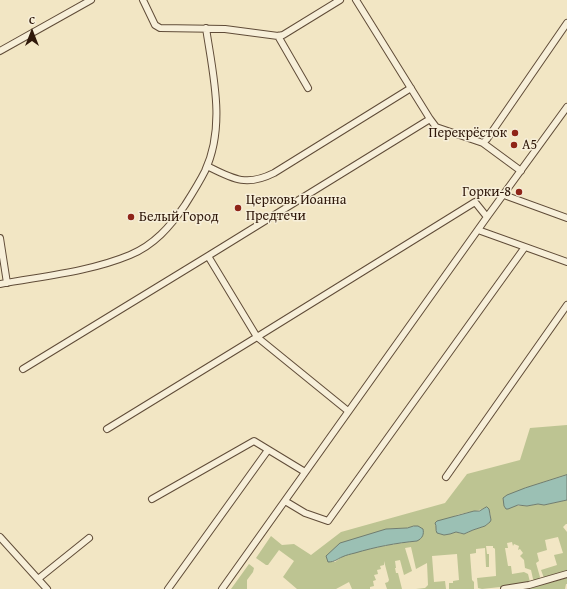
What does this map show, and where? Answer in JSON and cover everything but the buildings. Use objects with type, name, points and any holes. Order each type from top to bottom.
[{"type":"street","points":[[0,51],[91,0]]},
{"type":"street","points":[[143,0],[155,25],[160,28],[206,28],[278,36],[283,35],[340,0]]},
{"type":"street","points":[[356,0],[436,127],[483,143],[521,171]]},
{"type":"street","points":[[483,143],[567,23]]},
{"type":"street","points":[[0,284],[108,263],[130,255],[147,246],[161,236],[192,194],[207,166],[214,139],[217,108],[206,28]]},
{"type":"street","points":[[278,36],[308,88]]},
{"type":"street","points":[[207,166],[235,179],[250,181],[267,177],[411,88]]},
{"type":"street","points":[[222,589],[567,107]]},
{"type":"street","points":[[23,370],[430,119]]},
{"type":"street","points":[[504,195],[567,218]]},
{"type":"street","points":[[107,429],[257,338],[475,202],[487,217]]},
{"type":"street","points":[[478,230],[567,262]]},
{"type":"street","points":[[0,238],[7,283]]},
{"type":"street","points":[[285,501],[305,513],[328,521],[525,247]]},
{"type":"street","points":[[208,256],[257,338],[348,411]]},
{"type":"street","points":[[446,476],[567,305]]},
{"type":"street","points":[[152,499],[254,440],[305,472]]},
{"type":"street","points":[[168,589],[268,450]]},
{"type":"street","points":[[0,537],[47,589]]},
{"type":"street","points":[[38,578],[89,538]]},
{"type":"street","points":[[504,589],[529,585],[567,574]]},
{"type":"green space","points":[[567,425],[567,475],[526,488],[517,506],[538,504],[544,505],[567,500],[567,524],[563,527],[567,532],[567,572],[544,578],[541,570],[557,565],[554,555],[563,553],[558,537],[545,540],[547,550],[537,553],[539,561],[536,563],[540,577],[539,579],[535,581],[533,579],[531,570],[525,568],[524,560],[520,556],[523,553],[520,549],[518,550],[519,546],[514,544],[513,546],[512,542],[507,543],[508,548],[505,548],[508,566],[511,566],[512,574],[524,572],[528,574],[530,582],[482,589],[478,588],[477,578],[496,576],[495,549],[493,546],[486,546],[487,554],[489,554],[489,567],[486,567],[485,548],[476,549],[476,553],[470,554],[474,589],[449,589],[449,583],[459,580],[457,554],[432,556],[434,582],[445,581],[446,589],[416,589],[425,588],[428,585],[427,563],[416,569],[411,547],[405,548],[412,571],[404,575],[400,560],[395,561],[396,573],[398,573],[402,589],[387,589],[385,583],[389,580],[384,561],[384,565],[380,566],[381,569],[377,570],[378,574],[374,575],[376,580],[373,581],[374,586],[370,587],[370,589],[352,589],[349,582],[336,589],[297,589],[283,577],[294,561],[279,550],[268,565],[256,558],[271,536],[282,545],[294,544],[311,555],[341,532],[445,503],[467,474],[520,460],[530,428]],"holes":[[[485,508],[490,513],[491,518],[490,522],[485,526],[462,534],[456,532],[444,535],[437,533],[436,525],[457,515]],[[414,526],[417,541],[355,552],[343,556],[335,562],[331,562],[386,529],[407,528]]]},
{"type":"green space","points":[[249,564],[254,568],[247,580],[247,589],[231,589]]},
{"type":"green space","points":[[567,578],[565,589],[527,589]]},
{"type":"water","points":[[567,475],[567,500],[544,505],[518,505],[508,509],[504,506],[503,498],[507,495]]},
{"type":"water","points":[[487,507],[489,509],[491,520],[485,526],[464,534],[456,532],[444,535],[437,533],[436,531],[435,523],[437,521],[479,511]]},
{"type":"water","points":[[418,526],[423,529],[423,536],[417,541],[370,549],[328,562],[326,556],[340,543],[386,529],[407,528]]},
{"type":"place","name":"Перекрёсток","points":[[515,133]]},
{"type":"place","name":"А5","points":[[514,145]]},
{"type":"place","name":"Горки-8","points":[[519,192]]},
{"type":"place","name":"Церковь Иоанна Предтечи","points":[[238,208]]},
{"type":"place","name":"Белый Город","points":[[131,217]]}]
